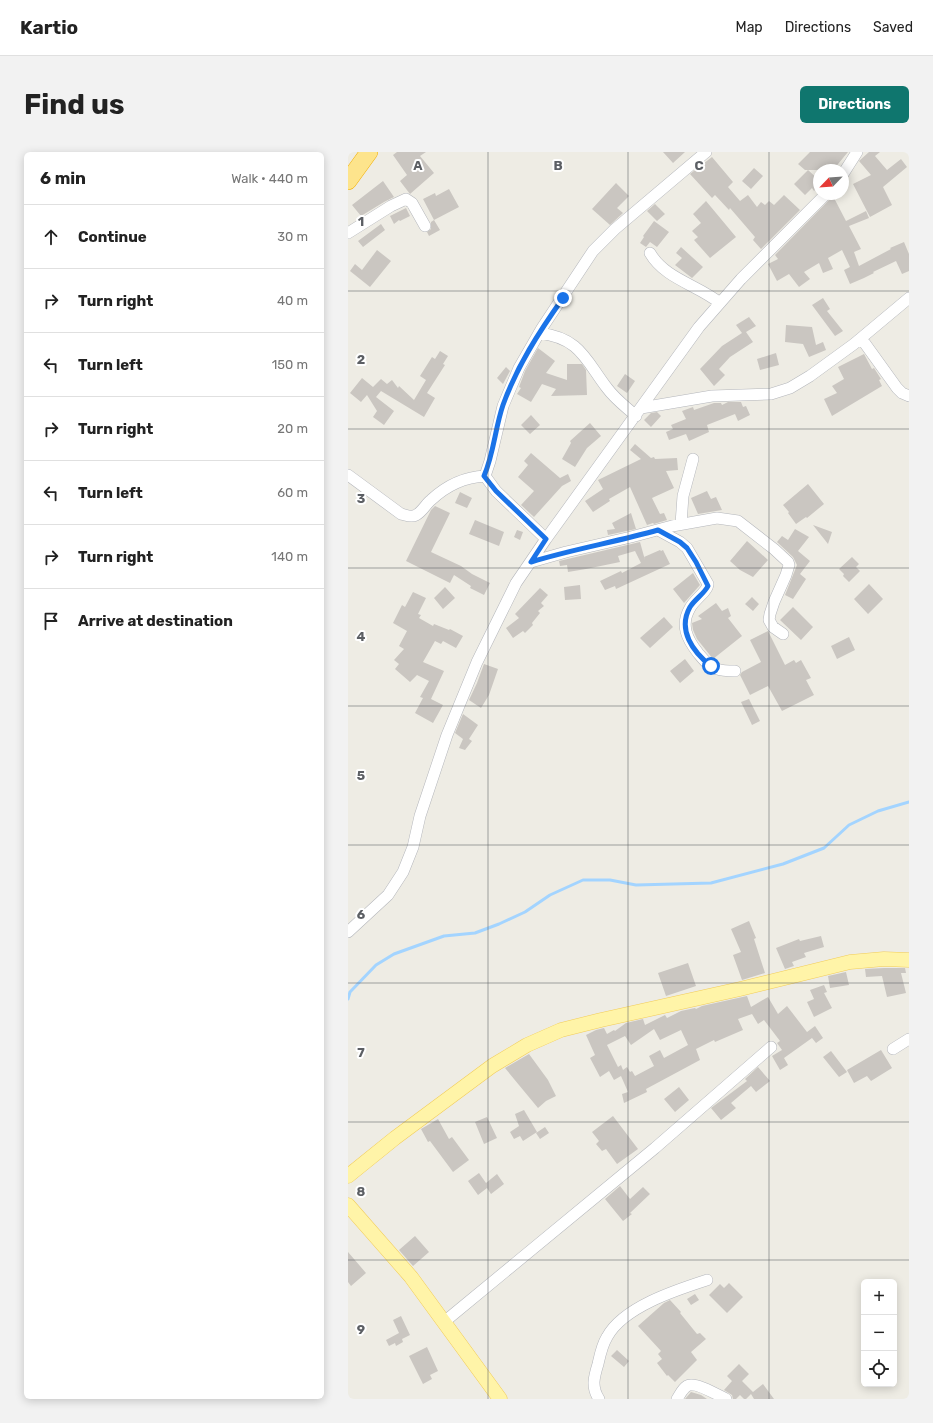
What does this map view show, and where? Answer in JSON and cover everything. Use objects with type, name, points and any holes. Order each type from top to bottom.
[{"type":"highway","points":[[348,162],[355,152]]},
{"type":"highway","points":[[348,181],[369,152]]},
{"type":"main road","points":[[348,1176],[395,1138],[492,1066],[527,1045],[561,1030],[732,991],[850,962],[884,959],[909,960]]},
{"type":"main road","points":[[348,1205],[411,1277],[500,1399]]},
{"type":"street","points":[[484,476],[490,461],[503,406],[519,368],[539,333],[594,251],[605,239],[706,152]]},
{"type":"street","points":[[849,165],[857,152]]},
{"type":"street","points":[[348,233],[391,206],[406,199],[412,203],[425,226]]},
{"type":"street","points":[[348,932],[388,895],[403,872],[413,847],[420,816],[450,727],[477,662],[516,583],[699,327],[741,279],[820,200]]},
{"type":"street","points":[[650,253],[653,260],[662,268],[675,277],[711,296],[720,303]]},
{"type":"street","points":[[539,333],[563,338],[578,349],[590,362],[616,399],[638,412],[712,396],[771,394],[790,388],[810,376],[861,338],[909,298]]},
{"type":"street","points":[[861,338],[897,388],[902,393],[909,396]]},
{"type":"street","points":[[681,524],[683,496],[692,459]]},
{"type":"street","points":[[348,475],[401,514],[411,517],[417,515],[433,498],[447,487],[470,477],[484,476]]},
{"type":"street","points":[[484,476],[496,491],[546,539]]},
{"type":"street","points":[[531,562],[681,524],[717,518],[738,521],[785,558],[789,565],[769,620],[773,627],[783,634]]},
{"type":"street","points":[[658,530],[680,542],[687,548],[708,584],[707,588],[695,601],[687,615],[685,623],[690,642],[703,660],[716,669],[735,671]]},
{"type":"street","points":[[893,1049],[909,1039]]},
{"type":"street","points":[[444,1322],[655,1148],[771,1047]]},
{"type":"street","points":[[599,1399],[595,1393],[593,1385],[594,1376],[603,1347],[612,1329],[631,1312],[644,1305],[671,1292],[707,1280]]},
{"type":"street","points":[[677,1399],[687,1386],[693,1384],[726,1399]]},
{"type":"building","points":[[397,152],[426,152],[420,156],[434,173],[410,194],[400,181],[407,175],[393,155]]},
{"type":"building","points":[[663,152],[685,152],[673,163]]},
{"type":"building","points":[[810,152],[848,152],[838,164],[813,164],[813,170],[805,170],[798,164]]},
{"type":"building","points":[[869,152],[880,152],[875,156],[887,170],[901,159],[907,167],[883,187],[892,205],[870,217],[853,184],[871,175],[859,161]]},
{"type":"building","points":[[712,157],[733,182],[728,187],[740,201],[748,195],[757,207],[761,202],[765,205],[769,201],[774,205],[784,195],[800,210],[761,249],[753,240],[755,237],[730,208],[729,210],[715,195],[712,198],[690,174]]},
{"type":"building","points":[[754,168],[763,176],[751,189],[742,181]]},
{"type":"building","points":[[808,170],[813,175],[813,190],[812,188],[805,195],[794,184]]},
{"type":"building","points":[[383,181],[394,197],[361,216],[352,205]]},
{"type":"building","points":[[616,183],[629,196],[617,208],[623,213],[610,225],[592,209]]},
{"type":"building","points":[[449,189],[459,207],[434,220],[423,199],[435,193],[436,196]]},
{"type":"building","points":[[829,200],[835,200],[846,221],[866,211],[869,218],[849,226],[861,249],[854,252],[859,266],[891,249],[890,248],[904,242],[909,254],[909,271],[902,274],[896,261],[850,284],[844,270],[850,267],[842,250],[828,258],[833,269],[823,273],[819,263],[804,272],[810,279],[799,287],[789,274],[777,281],[768,264],[778,259],[775,255]]},
{"type":"building","points":[[706,201],[736,237],[710,258],[694,240],[698,237],[692,231],[701,223],[693,214]]},
{"type":"building","points":[[655,204],[665,214],[657,221],[647,211]]},
{"type":"building","points":[[406,208],[410,216],[400,221],[399,220],[394,224],[390,216]]},
{"type":"building","points":[[434,220],[440,230],[429,236],[427,232],[431,229],[431,222]]},
{"type":"building","points":[[654,221],[669,232],[657,247],[650,242],[646,247],[640,243],[644,237],[643,236]]},
{"type":"building","points":[[381,224],[385,230],[363,247],[358,241]]},
{"type":"building","points":[[681,247],[703,267],[692,278],[675,265],[682,258],[676,253]]},
{"type":"building","points":[[377,250],[391,261],[370,287],[350,271],[355,264],[362,270]]},
{"type":"building","points":[[823,298],[830,309],[827,311],[843,331],[835,336],[812,305]]},
{"type":"building","points":[[749,317],[756,326],[746,332],[753,342],[730,357],[719,369],[725,375],[714,386],[700,369],[722,346],[742,333],[736,325]]},
{"type":"building","points":[[786,325],[812,327],[816,345],[823,342],[826,350],[809,357],[803,344],[785,342]]},
{"type":"building","points":[[538,348],[555,361],[546,373],[567,380],[567,364],[582,364],[586,370],[587,395],[551,396],[556,389],[542,384],[531,402],[517,394],[521,388],[519,387],[525,371]]},
{"type":"building","points":[[440,351],[448,356],[443,364],[445,365],[427,393],[435,398],[424,417],[381,391],[376,397],[394,411],[384,425],[373,417],[377,411],[367,395],[361,402],[350,393],[362,378],[373,387],[381,379],[387,384],[392,380],[398,388],[399,386],[414,400],[426,380],[420,376],[432,357],[435,359]]},
{"type":"building","points":[[776,353],[779,365],[760,370],[757,359]]},
{"type":"building","points":[[864,354],[872,369],[874,368],[881,379],[879,380],[882,386],[832,416],[824,399],[837,393],[832,386],[844,379],[838,367]]},
{"type":"building","points":[[506,367],[510,371],[503,384],[497,378]]},
{"type":"building","points":[[625,374],[635,381],[627,393],[617,386]]},
{"type":"building","points":[[728,402],[741,402],[743,407],[746,406],[750,415],[738,421],[735,414],[707,425],[709,432],[689,441],[686,434],[669,440],[666,432],[673,429],[671,425],[686,419],[682,411],[693,407],[694,410],[714,403],[721,403],[722,405]]},
{"type":"building","points":[[657,412],[661,416],[651,427],[644,420],[651,413]]},
{"type":"building","points":[[531,415],[540,425],[530,434],[521,425]]},
{"type":"building","points":[[590,423],[601,436],[587,448],[575,467],[562,459],[571,443],[570,441]]},
{"type":"building","points":[[635,444],[651,458],[677,458],[678,470],[666,471],[674,488],[652,498],[660,514],[664,513],[667,520],[647,525],[630,487],[609,499],[610,501],[593,512],[585,501],[603,489],[598,480],[641,459],[630,450]]},
{"type":"building","points":[[531,453],[560,478],[568,474],[571,481],[562,486],[534,517],[521,505],[534,491],[518,477],[528,465],[524,461]]},
{"type":"building","points":[[808,484],[824,504],[807,518],[806,517],[796,524],[783,505]]},
{"type":"building","points":[[707,491],[711,499],[716,497],[722,510],[698,514],[691,498]]},
{"type":"building","points":[[460,492],[472,498],[467,508],[455,503]]},
{"type":"building","points":[[435,506],[450,513],[431,552],[461,566],[472,574],[490,583],[484,595],[470,588],[471,586],[454,575],[450,583],[406,561],[431,510]]},
{"type":"building","points":[[631,513],[636,529],[608,535],[607,530],[615,529],[612,523]]},
{"type":"building","points":[[475,520],[504,532],[499,546],[469,534]]},
{"type":"building","points":[[813,525],[832,532],[828,544]]},
{"type":"building","points":[[795,529],[809,537],[798,551],[810,561],[800,574],[806,579],[793,599],[785,595],[797,565],[793,557],[777,542],[782,536],[788,540]]},
{"type":"building","points":[[517,530],[523,532],[520,540],[514,537]]},
{"type":"building","points":[[747,541],[768,560],[753,577],[740,570],[730,561]]},
{"type":"building","points":[[640,542],[644,557],[663,550],[670,564],[616,589],[615,586],[605,590],[600,581],[621,571],[622,573],[641,563],[635,551],[618,556],[620,562],[586,569],[568,572],[567,565],[560,566],[559,561]]},
{"type":"building","points":[[852,557],[859,564],[856,567],[860,571],[849,582],[839,569]]},
{"type":"building","points":[[693,573],[700,585],[684,603],[673,589]]},
{"type":"building","points":[[869,584],[883,599],[868,614],[854,599]]},
{"type":"building","points":[[580,585],[581,599],[565,600],[564,587]]},
{"type":"building","points":[[445,587],[455,598],[443,609],[434,598]]},
{"type":"building","points":[[540,588],[548,595],[541,603],[544,606],[538,611],[540,613],[532,623],[533,625],[525,633],[523,631],[513,638],[506,628],[519,618],[515,614]]},
{"type":"building","points":[[413,592],[426,598],[418,614],[421,615],[419,618],[433,626],[434,624],[449,630],[450,629],[463,636],[456,648],[443,641],[441,644],[435,641],[423,662],[444,671],[431,699],[443,705],[433,723],[415,713],[423,698],[420,697],[429,681],[417,675],[410,682],[395,669],[399,664],[394,660],[404,649],[399,646],[407,631],[393,623],[402,605],[405,607]]},
{"type":"building","points":[[752,597],[759,604],[753,611],[745,604]]},
{"type":"building","points":[[716,603],[722,611],[728,608],[731,616],[728,618],[742,636],[713,659],[697,639],[692,623],[702,619],[698,616]]},
{"type":"building","points":[[793,607],[813,627],[801,640],[780,620]]},
{"type":"building","points":[[664,617],[673,627],[650,648],[640,638]]},
{"type":"building","points":[[768,631],[785,665],[794,660],[796,663],[801,660],[811,678],[806,680],[814,695],[782,711],[768,686],[750,695],[740,675],[742,672],[761,662],[750,640]]},
{"type":"building","points":[[849,637],[855,650],[837,659],[831,646]]},
{"type":"building","points":[[685,659],[694,671],[680,683],[670,671]]},
{"type":"building","points":[[484,664],[498,669],[489,695],[481,708],[469,700]]},
{"type":"building","points":[[749,699],[760,721],[752,725],[741,702]]},
{"type":"building","points":[[463,714],[478,725],[469,739],[472,741],[465,750],[459,748],[463,739],[455,733]]},
{"type":"building","points":[[749,921],[756,938],[754,939],[765,973],[742,980],[733,955],[741,952],[731,929]]},
{"type":"building","points":[[821,936],[824,947],[804,953],[806,957],[792,962],[794,966],[785,969],[776,948],[799,939],[800,941]]},
{"type":"building","points":[[688,963],[696,986],[666,996],[658,973]]},
{"type":"building","points":[[905,968],[906,973],[901,973],[906,993],[887,997],[882,976],[866,977],[865,969]]},
{"type":"building","points":[[846,972],[849,985],[830,988],[828,976]]},
{"type":"building","points":[[824,985],[827,992],[824,993],[832,1008],[814,1017],[807,1002],[814,999],[810,990]]},
{"type":"building","points":[[747,996],[751,1007],[768,997],[778,1014],[787,1006],[807,1032],[815,1026],[823,1038],[816,1043],[812,1038],[784,1058],[788,1065],[780,1070],[772,1056],[782,1050],[777,1043],[780,1041],[764,1020],[758,1024],[752,1014],[738,1019],[743,1030],[715,1042],[714,1040],[696,1049],[700,1060],[646,1089],[647,1092],[624,1103],[622,1094],[628,1092],[621,1076],[614,1080],[609,1071],[600,1077],[590,1058],[595,1055],[586,1035],[604,1028],[607,1034],[614,1030],[615,1031],[626,1023],[643,1019],[645,1025],[665,1015],[667,1018],[681,1011],[696,1009],[702,1006]],"holes":[[[654,1029],[660,1040],[681,1030],[688,1045],[664,1058],[660,1050],[649,1056],[654,1066],[635,1076],[627,1067],[623,1070],[621,1065],[618,1067],[607,1045],[625,1036],[631,1045]]]},
{"type":"building","points":[[881,1050],[892,1068],[871,1081],[867,1076],[854,1083],[847,1070]]},
{"type":"building","points":[[831,1051],[847,1072],[839,1077],[823,1057]]},
{"type":"building","points":[[529,1054],[548,1080],[556,1096],[546,1101],[538,1108],[505,1068]]},
{"type":"building","points":[[758,1067],[770,1081],[756,1092],[751,1086],[731,1103],[736,1108],[721,1120],[711,1108],[747,1081],[745,1079]]},
{"type":"building","points":[[679,1087],[689,1100],[675,1112],[664,1099]]},
{"type":"building","points":[[524,1110],[537,1132],[523,1141],[520,1136],[514,1139],[510,1132],[519,1126],[515,1114]]},
{"type":"building","points":[[613,1116],[638,1149],[617,1164],[606,1149],[602,1151],[596,1144],[599,1141],[592,1132]]},
{"type":"building","points":[[487,1117],[497,1138],[484,1144],[475,1122]]},
{"type":"building","points":[[438,1119],[449,1139],[452,1137],[469,1160],[453,1172],[430,1141],[428,1142],[421,1129]]},
{"type":"building","points":[[545,1127],[549,1133],[540,1139],[536,1133]]},
{"type":"building","points":[[479,1173],[486,1183],[497,1174],[504,1184],[491,1194],[487,1188],[478,1195],[468,1181]]},
{"type":"building","points":[[620,1186],[630,1199],[643,1187],[650,1194],[630,1213],[632,1214],[623,1221],[605,1199]]},
{"type":"building","points":[[415,1236],[429,1252],[413,1266],[399,1250]]},
{"type":"building","points":[[348,1252],[366,1273],[351,1286],[348,1282]]},
{"type":"building","points":[[729,1283],[743,1297],[727,1313],[709,1295],[720,1284],[724,1288]]},
{"type":"building","points":[[695,1294],[699,1300],[691,1305],[687,1299]]},
{"type":"building","points":[[670,1300],[697,1334],[700,1333],[706,1339],[691,1352],[697,1360],[675,1382],[668,1375],[667,1376],[657,1363],[662,1359],[658,1354],[661,1351],[638,1326],[664,1303]]},
{"type":"building","points":[[401,1316],[410,1335],[402,1339],[403,1342],[396,1346],[395,1343],[389,1346],[386,1340],[399,1333],[393,1320]]},
{"type":"building","points":[[427,1347],[438,1371],[430,1375],[432,1379],[423,1384],[409,1356]]},
{"type":"building","points":[[617,1350],[629,1361],[624,1367],[611,1356]]},
{"type":"building","points":[[739,1364],[749,1374],[742,1381],[753,1392],[763,1384],[774,1399],[754,1399],[751,1394],[746,1399],[740,1395],[736,1399],[733,1399],[732,1395],[724,1390],[732,1381],[727,1376]]},
{"type":"building","points":[[691,1392],[701,1395],[707,1399],[685,1399]]},
{"type":"waterway","points":[[348,999],[350,992],[376,965],[394,954],[444,936],[475,933],[499,924],[525,912],[550,895],[583,880],[610,880],[636,885],[711,883],[783,864],[824,848],[849,825],[878,811],[909,802]]},
{"type":"route","points":[[563,298],[542,328],[519,368],[503,406],[490,461],[484,476],[496,491],[546,539],[531,562],[658,530],[684,545],[696,562],[708,584],[707,588],[690,608],[685,620],[686,634],[703,660],[711,666]]}]
